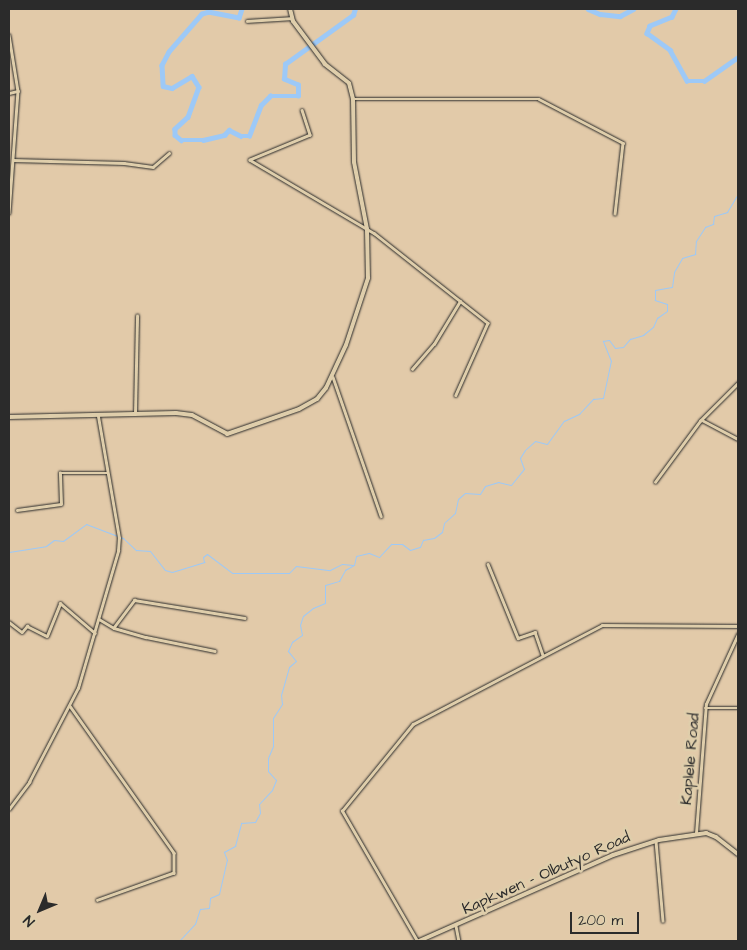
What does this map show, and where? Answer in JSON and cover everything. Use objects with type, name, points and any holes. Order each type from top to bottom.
[{"type":"street","points":[[9,416],[98,416],[184,413],[199,418],[221,433],[239,432],[313,401],[333,377],[368,278],[366,229],[352,142],[354,99],[348,80],[327,66],[292,18],[290,9]]},
{"type":"street","points":[[247,21],[292,18]]},
{"type":"street","points":[[9,34],[18,91],[9,213]]},
{"type":"street","points":[[9,93],[18,91]]},
{"type":"street","points":[[354,99],[539,99],[623,143],[615,214]]},
{"type":"street","points":[[302,110],[310,135],[250,160],[366,229],[460,301],[488,325],[456,396]]},
{"type":"street","points":[[13,160],[124,163],[152,167],[169,153]]},
{"type":"street","points":[[412,369],[434,344],[460,301]]},
{"type":"street","points":[[134,414],[137,316]]},
{"type":"street","points":[[333,377],[381,516]]},
{"type":"street","points":[[655,482],[701,420],[738,384]]},
{"type":"street","points":[[9,809],[29,782],[70,706],[95,633],[119,543],[98,416]]},
{"type":"street","points":[[701,420],[738,439]]},
{"type":"street","points":[[17,510],[61,504],[60,473],[107,473]]},
{"type":"street","points":[[488,564],[518,638],[534,632],[543,655]]},
{"type":"street","points":[[114,627],[134,600],[245,618]]},
{"type":"street","points":[[9,622],[22,632],[27,626],[47,636],[60,603],[95,633]]},
{"type":"street","points":[[99,619],[114,627],[215,651]]},
{"type":"street","points":[[418,941],[343,810],[413,724],[603,624],[738,626]]},
{"type":"street","name":"Kaplele Road","points":[[696,833],[705,708],[738,634]]},
{"type":"street","points":[[70,706],[174,852],[174,873],[98,900]]},
{"type":"street","points":[[705,708],[738,708]]},
{"type":"street","name":"Kapkwen - Olbutyo Road","points":[[418,941],[456,926],[613,855],[656,841],[696,833],[716,837],[738,854]]},
{"type":"street","points":[[656,841],[663,921]]},
{"type":"street","points":[[456,926],[459,941]]},
{"type":"waterway","points":[[242,9],[239,18],[209,12],[202,14],[169,52],[162,65],[163,86],[172,88],[192,76],[199,87],[188,117],[175,129],[175,135],[181,140],[203,140],[224,135],[229,130],[241,136],[249,136],[261,105],[270,96],[298,96],[298,85],[284,79],[285,64],[353,15],[355,9]]},
{"type":"waterway","points":[[588,9],[600,14],[620,16],[633,9]]},
{"type":"waterway","points":[[676,9],[672,17],[650,26],[647,33],[670,50],[687,81],[704,81],[738,57]]},
{"type":"waterway","points":[[179,941],[195,924],[200,909],[209,908],[210,898],[219,894],[227,860],[224,852],[235,846],[241,823],[255,822],[260,813],[259,804],[272,790],[276,780],[268,771],[268,758],[273,746],[273,718],[282,704],[281,695],[289,667],[296,661],[288,651],[292,642],[302,635],[300,625],[303,616],[313,608],[325,603],[325,585],[339,581],[345,570],[354,565],[356,556],[369,553],[379,557],[391,544],[402,544],[410,550],[420,547],[423,540],[434,538],[442,532],[444,523],[455,513],[458,499],[465,493],[480,494],[485,486],[498,482],[511,485],[524,469],[520,458],[525,450],[535,441],[547,444],[564,421],[579,414],[593,399],[603,398],[611,361],[603,341],[609,340],[615,348],[623,347],[630,339],[643,335],[653,327],[657,318],[667,311],[667,304],[655,300],[655,290],[672,287],[674,272],[682,258],[695,254],[696,241],[705,227],[713,224],[714,216],[727,212],[738,194]]},
{"type":"waterway","points":[[9,552],[46,546],[54,540],[63,541],[86,524],[123,538],[136,550],[150,551],[165,570],[172,572],[204,562],[203,557],[207,554],[232,573],[289,573],[296,566],[330,570],[342,564],[353,565]]}]
